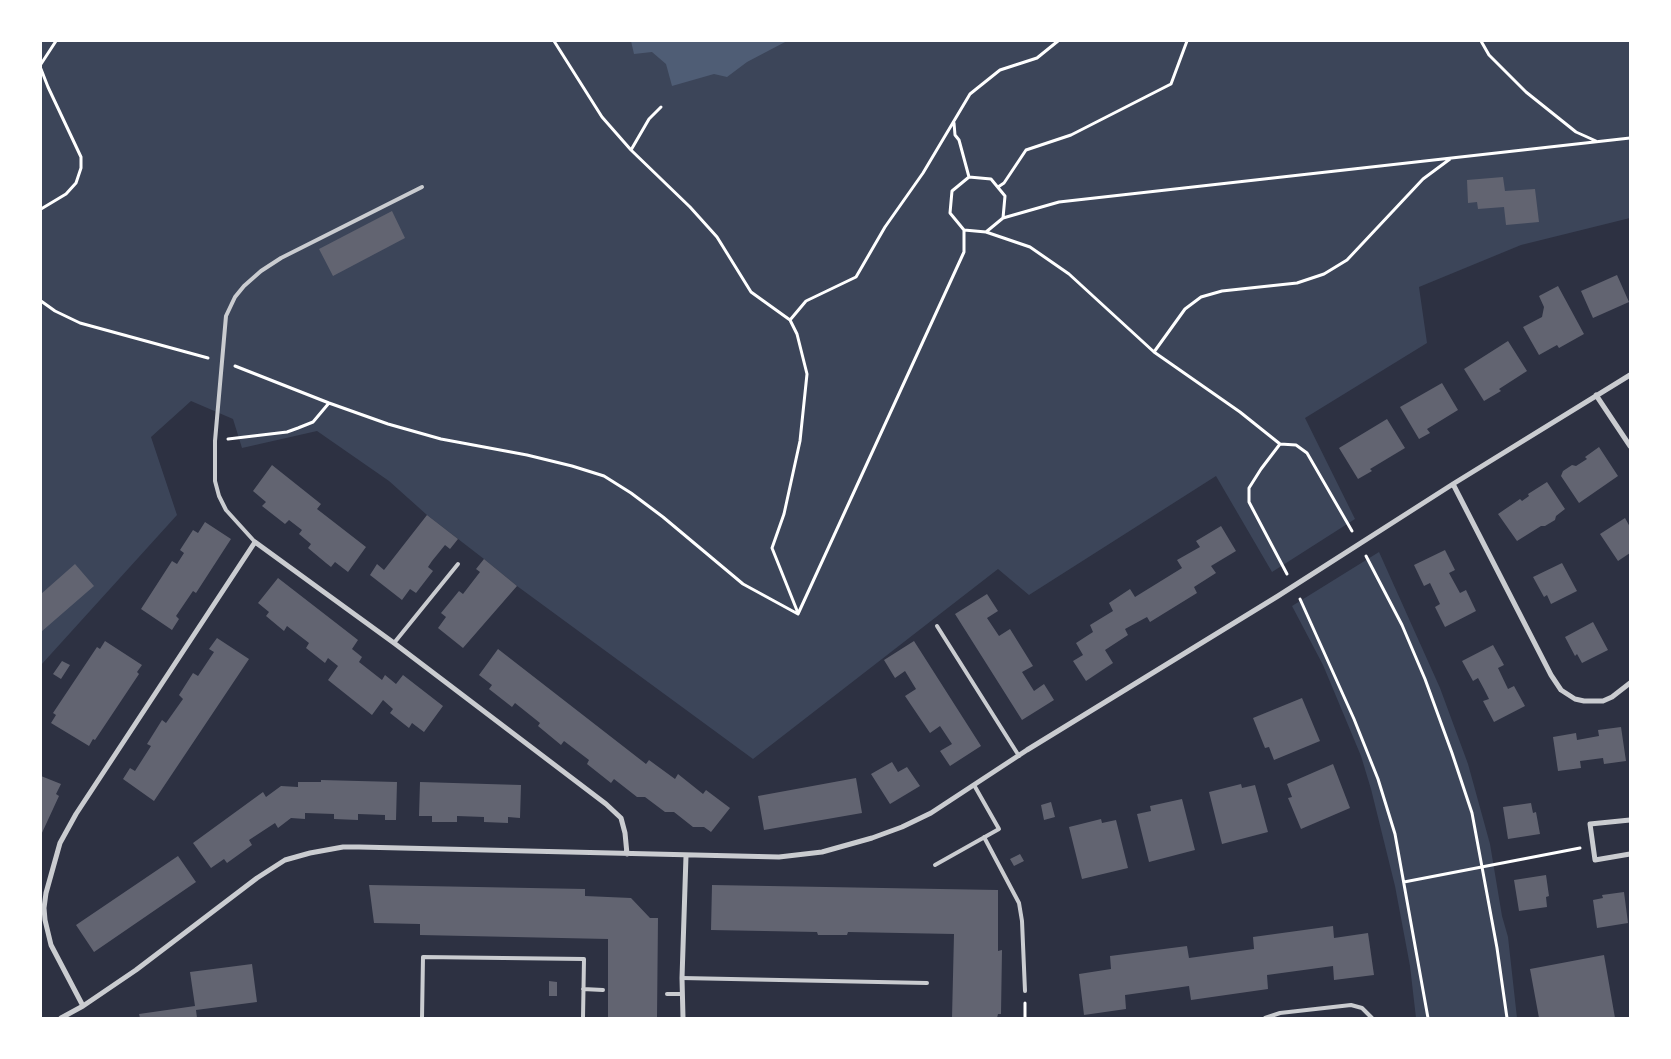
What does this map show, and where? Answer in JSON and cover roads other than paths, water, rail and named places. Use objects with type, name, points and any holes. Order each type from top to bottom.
[{"type":"street","points":[[61,1018],[83,1006],[143,965],[257,878],[285,860],[310,853],[343,847],[360,847],[779,858],[822,852],[872,838],[902,827],[931,813],[1019,756],[1630,375]]},
{"type":"street","points":[[1596,395],[1630,446]]},
{"type":"street","points":[[1454,484],[1551,675],[1561,690],[1575,699],[1603,701],[1612,697],[1630,683]]},
{"type":"street","points":[[83,1006],[51,945],[45,920],[46,892],[60,843],[76,814],[255,542],[394,643],[615,811],[624,825],[627,854]]},
{"type":"street","points":[[1630,820],[1590,824],[1595,860],[1630,854]]},
{"type":"street","points":[[683,1018],[682,978],[686,856]]},
{"type":"lane","points":[[255,542],[226,510],[219,496],[215,481],[215,441],[226,316],[235,297],[244,286],[280,258],[422,187]]},
{"type":"lane","points":[[394,643],[458,564]]},
{"type":"lane","points":[[937,626],[1019,756]]},
{"type":"lane","points":[[935,865],[999,829],[974,785]]},
{"type":"lane","points":[[984,837],[1019,903],[1022,921],[1025,991]]},
{"type":"lane","points":[[422,1018],[423,957],[584,959],[583,1018]]},
{"type":"lane","points":[[682,978],[927,983]]},
{"type":"lane","points":[[583,989],[603,990]]},
{"type":"lane","points":[[667,994],[682,994]]},
{"type":"lane","points":[[1265,1018],[1280,1013],[1351,1005],[1362,1008],[1372,1018]]}]
